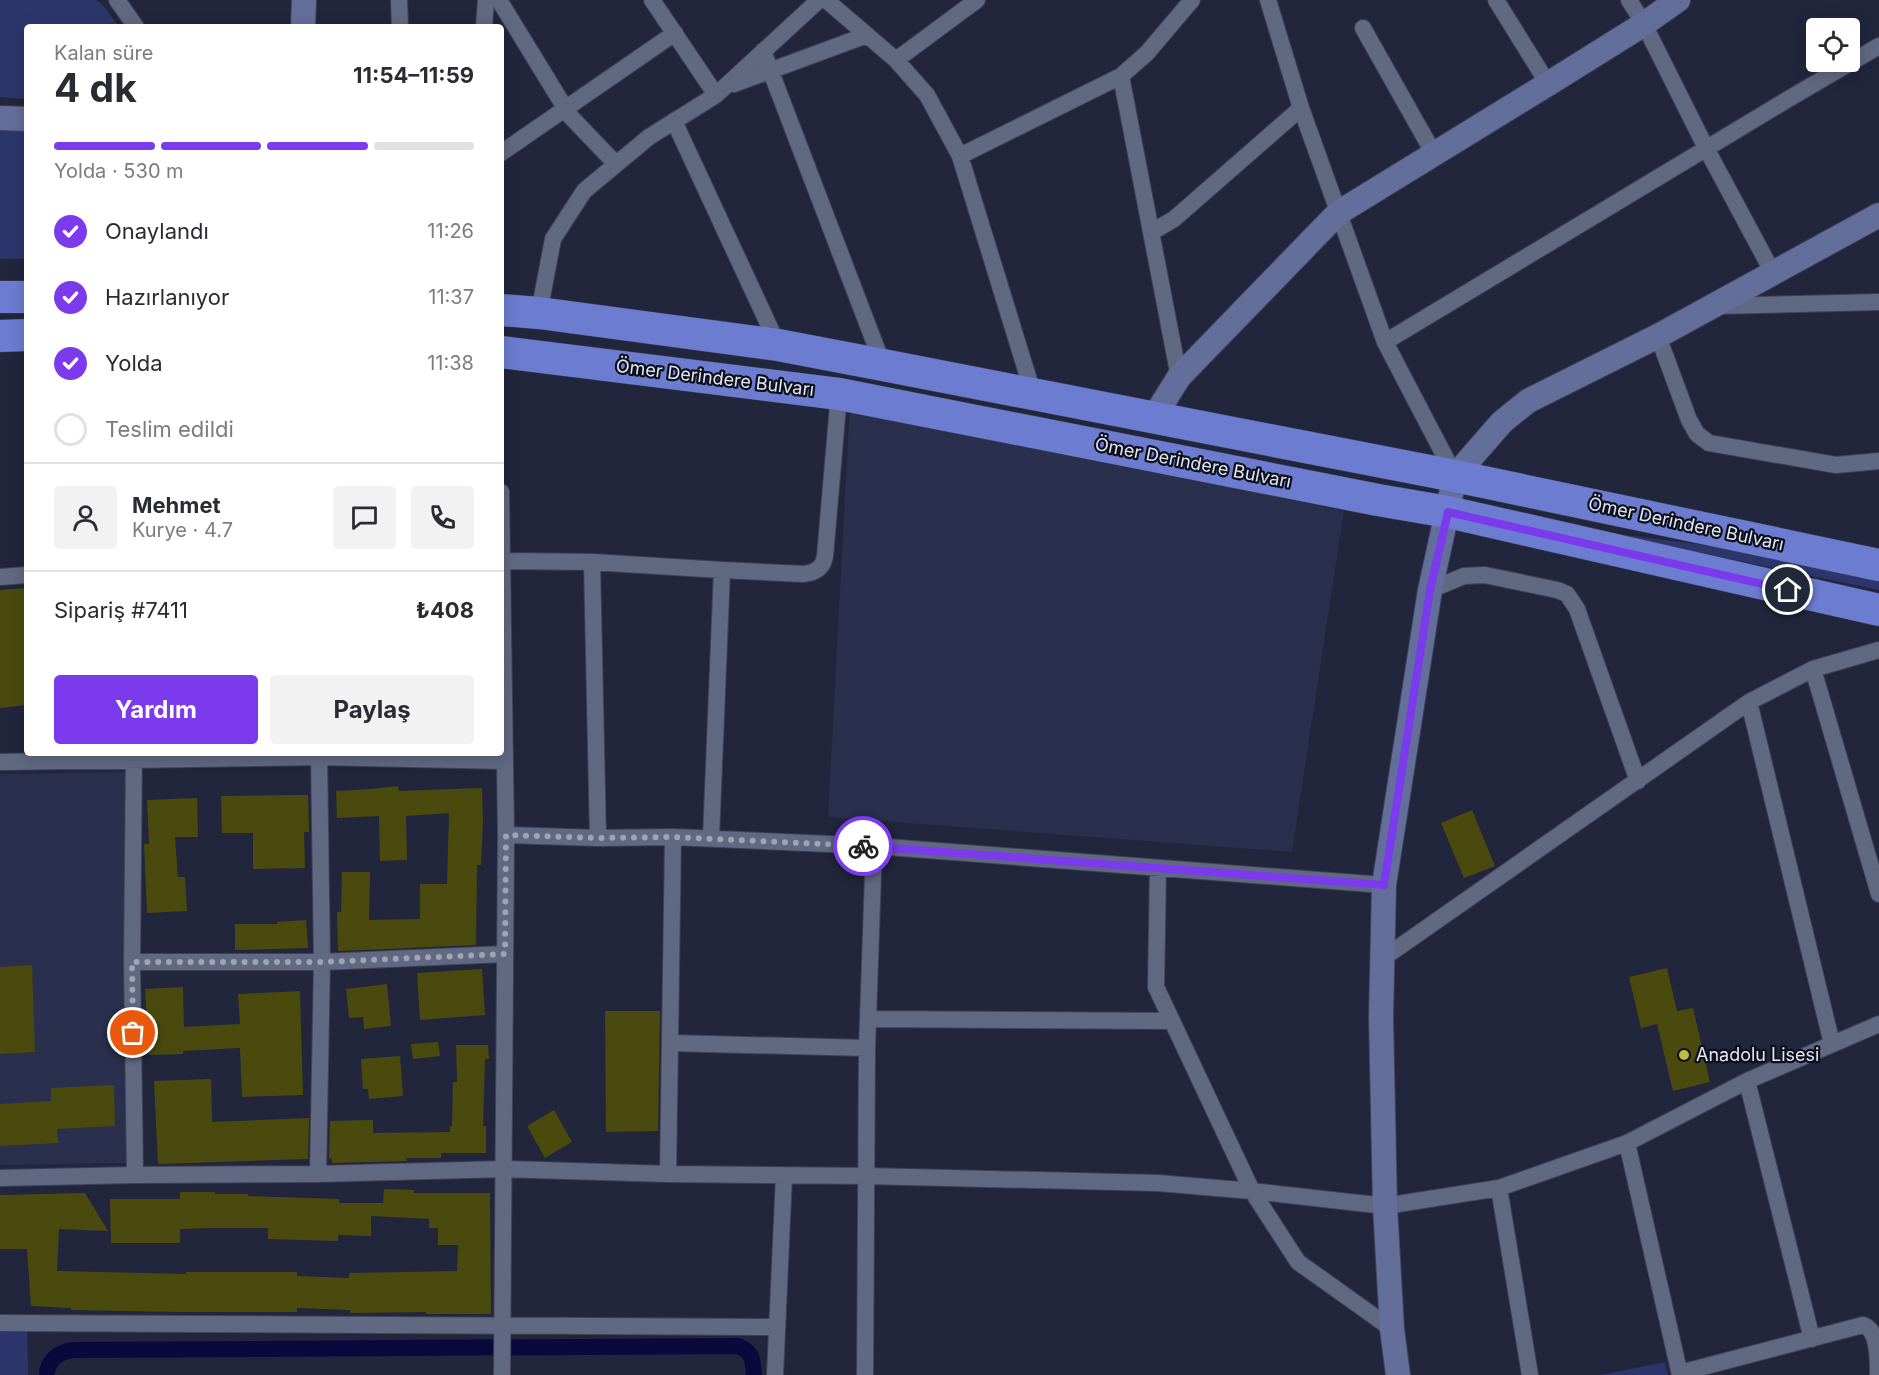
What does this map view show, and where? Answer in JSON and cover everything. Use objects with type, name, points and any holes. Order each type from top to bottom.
[{"type":"highway","points":[[0,297],[24,297]]},
{"type":"highway","name":"Ömer Derindere Bulvarı","points":[[504,310],[778,345],[883,364],[1455,476],[1879,565]]},
{"type":"highway","points":[[0,336],[24,335]]},
{"type":"highway","name":"Ömer Derindere Bulvarı","points":[[504,352],[839,393],[1448,512],[1879,610]]},
{"type":"street","points":[[117,0],[134,24]]},
{"type":"street","points":[[303,24],[304,0]]},
{"type":"street","points":[[399,0],[400,24]]},
{"type":"street","points":[[484,24],[486,0]]},
{"type":"street","points":[[499,0],[570,116],[616,164]]},
{"type":"street","points":[[652,0],[720,91]]},
{"type":"street","points":[[539,313],[553,239],[584,191],[649,137],[720,91],[819,0]]},
{"type":"street","points":[[826,0],[896,60],[927,95],[960,156],[1033,393]]},
{"type":"street","points":[[896,60],[977,0]]},
{"type":"street","points":[[960,156],[1121,76],[1147,53],[1192,0]]},
{"type":"street","points":[[1268,0],[1301,108],[1385,342],[1455,476]]},
{"type":"street","points":[[1496,0],[1548,84]]},
{"type":"street","points":[[1629,0],[1644,24],[1706,148],[1773,273]]},
{"type":"street","points":[[1154,417],[1179,377],[1338,213],[1644,24],[1678,0]]},
{"type":"street","points":[[1363,28],[1434,154]]},
{"type":"street","points":[[504,151],[675,33]]},
{"type":"street","points":[[720,91],[867,35]]},
{"type":"street","points":[[1385,342],[1879,46]]},
{"type":"street","points":[[763,51],[883,364]]},
{"type":"street","points":[[1121,76],[1179,377]]},
{"type":"street","points":[[1152,232],[1174,219],[1301,108]]},
{"type":"street","points":[[0,118],[24,119]]},
{"type":"street","points":[[674,122],[778,345]]},
{"type":"street","points":[[1398,1375],[1392,1329],[1385,1206],[1381,1017],[1384,885],[1430,590],[1455,476],[1502,422],[1528,401],[1658,336],[1879,215]]},
{"type":"street","points":[[1713,306],[1879,302]]},
{"type":"street","points":[[1658,336],[1689,420],[1697,434],[1708,443],[1836,465],[1879,461]]},
{"type":"street","points":[[504,561],[592,562],[803,574],[814,572],[821,567],[825,556],[839,393]]},
{"type":"street","points":[[592,562],[598,838]]},
{"type":"street","points":[[711,838],[722,570]]},
{"type":"street","points":[[0,577],[24,575]]},
{"type":"street","points":[[1430,590],[1455,578],[1485,575],[1567,594],[1577,609],[1638,781]]},
{"type":"street","points":[[1382,959],[1749,702],[1813,669],[1879,650]]},
{"type":"street","points":[[1813,669],[1879,894]]},
{"type":"street","points":[[502,1375],[506,835],[504,694]]},
{"type":"street","points":[[1749,702],[1832,1044]]},
{"type":"street","points":[[0,762],[134,756],[132,962],[135,1174]]},
{"type":"street","points":[[318,1174],[322,962],[319,756]]},
{"type":"street","points":[[350,756],[505,761]]},
{"type":"street","points":[[506,835],[711,838],[874,846],[1384,885]]},
{"type":"street","points":[[668,1174],[673,837]]},
{"type":"street","points":[[865,1375],[867,1048],[874,846]]},
{"type":"street","points":[[1158,868],[1156,987],[1252,1191],[1298,1262],[1392,1329]]},
{"type":"street","points":[[132,962],[322,962],[505,954]]},
{"type":"street","points":[[868,1019],[1171,1021]]},
{"type":"street","points":[[0,1178],[504,1169],[668,1174],[867,1176],[1158,1183],[1385,1206],[1499,1188],[1627,1143],[1747,1081],[1879,1024]]},
{"type":"street","points":[[670,1043],[867,1048]]},
{"type":"street","points":[[1747,1081],[1812,1339]]},
{"type":"street","points":[[1627,1143],[1680,1374],[1859,1325],[1869,1327],[1873,1332],[1876,1341],[1878,1375]]},
{"type":"street","points":[[775,1375],[784,1176]]},
{"type":"street","points":[[1499,1188],[1530,1375]]},
{"type":"street","points":[[0,1323],[776,1327]]},
{"type":"shaded area","points":[[0,0],[96,0],[102,4],[117,24],[24,24],[24,99],[0,97]]},
{"type":"shaded area","points":[[0,128],[24,128],[24,259],[0,259]]},
{"type":"shaded area","points":[[850,404],[1344,511],[1292,852],[828,817]]},
{"type":"shaded area","points":[[1601,532],[1705,545],[1879,580],[1879,590]]},
{"type":"shaded area","points":[[126,772],[131,1163],[0,1165],[0,774]]},
{"type":"shaded area","points":[[0,1323],[27,1323],[28,1375],[0,1375]]},
{"type":"shaded area","points":[[1665,1362],[1668,1375],[1601,1375]]},
{"type":"building","points":[[24,588],[24,705],[0,708],[0,590]]},
{"type":"building","points":[[398,786],[399,791],[482,788],[483,820],[481,865],[477,865],[476,945],[338,951],[337,912],[341,912],[342,872],[370,872],[369,920],[420,919],[420,884],[447,884],[449,813],[406,816],[407,860],[380,861],[379,816],[337,818],[336,791]]},
{"type":"building","points":[[308,795],[309,832],[304,832],[305,868],[253,869],[253,833],[222,833],[221,796]]},
{"type":"building","points":[[197,798],[198,837],[175,837],[178,877],[185,877],[187,911],[147,913],[144,844],[149,844],[147,800]]},
{"type":"building","points":[[1472,810],[1495,866],[1464,878],[1441,823]]},
{"type":"building","points":[[306,920],[308,948],[235,950],[235,924],[277,924],[277,922]]},
{"type":"building","points":[[32,965],[35,1052],[0,1054],[0,967]]},
{"type":"building","name":"Anadolu Lisesi","points":[[1667,968],[1677,1011],[1693,1008],[1710,1082],[1673,1091],[1657,1024],[1641,1028],[1629,977]]},
{"type":"building","points":[[482,969],[485,1015],[420,1020],[417,973]]},
{"type":"building","points":[[387,984],[391,1026],[364,1029],[363,1017],[349,1018],[346,989]]},
{"type":"building","points":[[183,987],[184,1027],[240,1024],[238,994],[300,991],[303,1095],[242,1097],[240,1048],[149,1055],[145,989]]},
{"type":"building","points":[[605,1011],[660,1011],[658,1131],[606,1132]]},
{"type":"building","points":[[438,1042],[440,1056],[413,1059],[411,1044]]},
{"type":"building","points":[[456,1045],[488,1045],[489,1059],[485,1059],[483,1126],[486,1126],[486,1153],[441,1153],[441,1158],[332,1163],[329,1158],[330,1121],[373,1120],[373,1133],[450,1132],[453,1082],[457,1082]]},
{"type":"building","points":[[400,1056],[403,1096],[369,1099],[368,1089],[363,1089],[361,1059]]},
{"type":"building","points":[[211,1079],[212,1122],[309,1118],[308,1159],[158,1164],[154,1081]]},
{"type":"building","points":[[114,1085],[115,1126],[57,1129],[58,1143],[0,1146],[0,1104],[51,1101],[51,1088]]},
{"type":"building","points":[[554,1110],[572,1142],[545,1158],[527,1126]]},
{"type":"building","points":[[384,1189],[414,1190],[414,1193],[490,1193],[491,1314],[350,1313],[350,1310],[297,1308],[297,1312],[176,1312],[71,1310],[71,1308],[31,1306],[27,1249],[0,1249],[0,1195],[85,1193],[108,1231],[59,1229],[57,1271],[186,1274],[186,1272],[297,1272],[297,1276],[349,1278],[349,1273],[457,1271],[458,1245],[438,1245],[438,1228],[429,1228],[429,1219],[371,1216],[371,1236],[338,1235],[338,1241],[268,1239],[268,1228],[212,1228],[180,1229],[180,1243],[111,1243],[110,1199],[180,1199],[180,1192],[215,1192],[215,1194],[248,1194],[248,1196],[339,1199],[339,1203],[383,1203]]},
{"type":"waterway","points":[[47,1371],[57,1356],[73,1350],[738,1346],[747,1351],[751,1357],[754,1375]]},
{"type":"way so far","points":[[133,1033],[132,962],[322,962],[505,954],[506,835],[598,838],[673,837],[863,846]]},
{"type":"place","name":"Anadolu Lisesi","points":[[1684,1055]]},
{"type":"route","points":[[863,846],[1384,885],[1430,590],[1448,512],[1788,590]]}]
